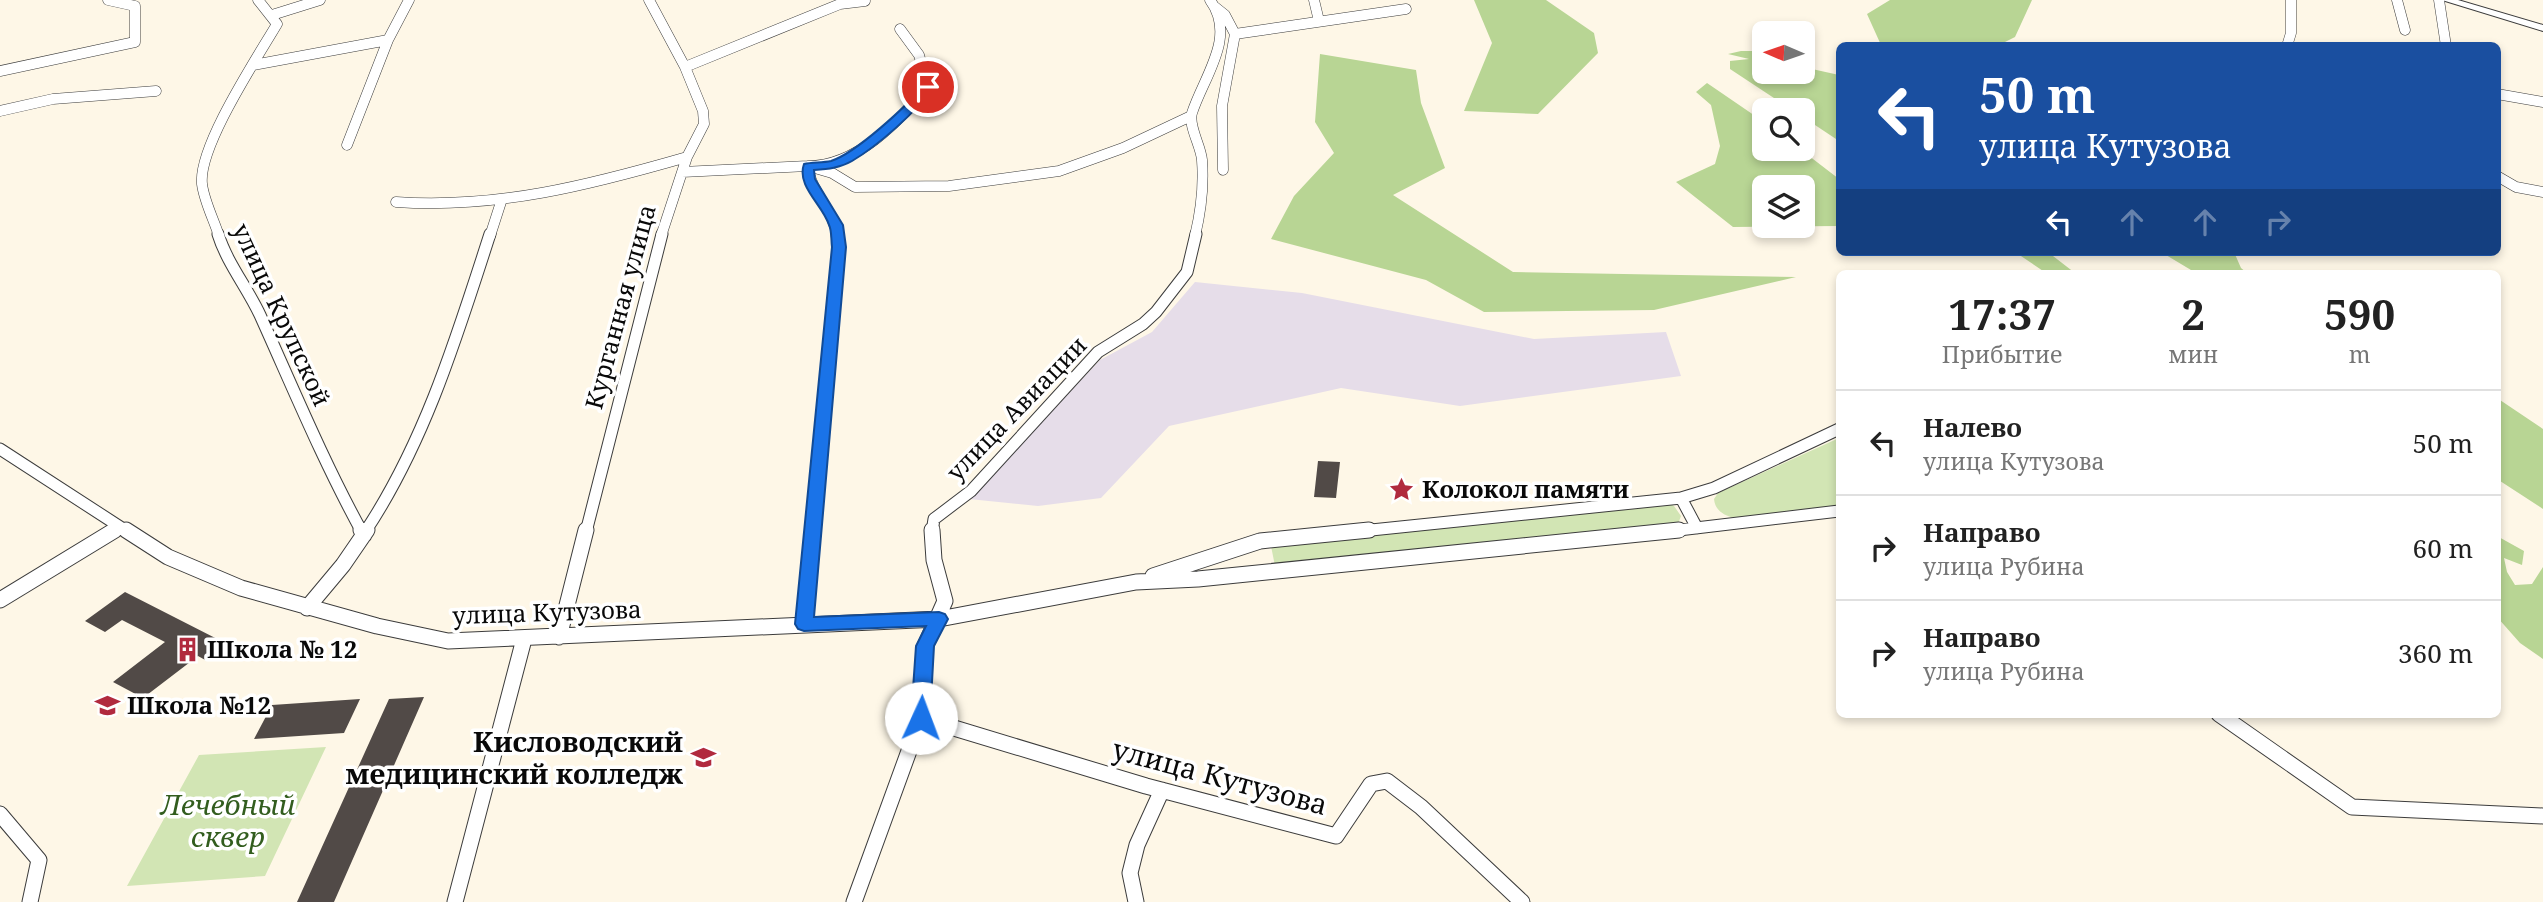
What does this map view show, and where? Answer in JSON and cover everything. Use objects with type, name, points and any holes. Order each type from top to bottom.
[{"type":"street","points":[[0,71],[135,42],[135,6],[108,0]]},
{"type":"street","points":[[258,0],[272,15],[320,0]]},
{"type":"street","points":[[347,145],[388,40],[409,0]]},
{"type":"street","name":"Курганная улица","points":[[559,637],[655,256],[687,157],[704,124],[703,111],[685,67],[649,0]]},
{"type":"street","points":[[1314,0],[1319,21]]},
{"type":"street","points":[[2291,0],[2292,42]]},
{"type":"street","points":[[2397,0],[2405,30]]},
{"type":"street","points":[[2439,0],[2445,42]]},
{"type":"street","points":[[2447,0],[2543,28]]},
{"type":"street","points":[[685,67],[840,4],[866,1]]},
{"type":"street","points":[[1213,3],[1225,15],[1235,34],[1222,106],[1223,170]]},
{"type":"street","points":[[808,166],[832,173],[855,187],[949,186],[1059,171],[1083,164],[1155,135],[1191,116],[1221,45],[1213,3]]},
{"type":"street","points":[[1235,34],[1406,9]]},
{"type":"street","name":"улица Крупской","points":[[272,15],[277,24],[210,146],[202,183],[223,250],[258,311],[330,474],[365,535]]},
{"type":"street","points":[[682,172],[832,165],[848,158],[912,107],[928,87],[919,55],[900,29]]},
{"type":"street","points":[[253,65],[388,40]]},
{"type":"street","points":[[0,111],[53,99],[156,91]]},
{"type":"street","points":[[2501,95],[2543,102]]},
{"type":"street","name":"улица Авиации","points":[[939,619],[945,601],[934,560],[934,519],[971,491],[1098,352],[1143,324],[1156,312],[1187,272],[1201,212],[1202,158],[1191,116]]},
{"type":"street","points":[[396,202],[422,205],[501,202],[581,187],[687,157]]},
{"type":"street","points":[[804,624],[839,247],[836,225],[809,179],[808,166]]},
{"type":"street","points":[[2501,178],[2516,187],[2543,191]]},
{"type":"street","points":[[307,608],[365,535],[392,490],[450,356],[501,202]]},
{"type":"street","name":"улица Кутузова","points":[[0,449],[168,557],[241,589],[307,608],[448,641],[939,619],[1136,582],[1260,541],[1681,498],[1714,488],[1836,430]]},
{"type":"street","points":[[1681,498],[1697,528]]},
{"type":"street","name":"улица Кутузова","points":[[1136,582],[1198,579],[1836,511]]},
{"type":"street","points":[[0,600],[120,527]]},
{"type":"street","points":[[854,902],[921,718],[925,646],[939,619]]},
{"type":"street","points":[[455,902],[524,639]]},
{"type":"street","name":"улица Кутузова","points":[[921,718],[1162,790],[1336,836],[1371,784],[1387,781],[1421,807],[1522,902]]},
{"type":"street","points":[[2225,718],[2352,807],[2543,816]]},
{"type":"street","points":[[1136,902],[1130,873],[1137,845],[1162,790]]},
{"type":"street","points":[[0,814],[39,860],[30,902]]},
{"type":"shaded area","points":[[1195,282],[1302,293],[1534,339],[1666,332],[1681,376],[1460,406],[1341,388],[1169,426],[1101,498],[1038,506],[969,499],[1100,360],[1152,332]]},
{"type":"green space","points":[[1474,0],[1546,0],[1594,33],[1598,53],[1538,114],[1464,111],[1492,43]]},
{"type":"green space","points":[[1890,0],[2032,0],[2015,37],[2005,42],[1880,42],[1867,14]]},
{"type":"green space","points":[[1752,51],[1752,84],[1730,69],[1730,61],[1749,59],[1728,54]]},
{"type":"green space","points":[[1320,54],[1416,70],[1421,103],[1445,168],[1393,195],[1513,272],[1796,277],[1654,310],[1484,312],[1426,280],[1271,239],[1294,196],[1334,153],[1315,122]]},
{"type":"green space","points":[[1815,70],[1836,74],[1836,139],[1815,125],[1815,98],[1774,98],[1753,84],[1815,84]]},
{"type":"green space","points":[[1707,83],[1752,114],[1752,161],[1815,161],[1836,177],[1836,226],[1815,226],[1815,175],[1752,175],[1752,227],[1733,227],[1676,182],[1715,164],[1720,146],[1711,105],[1696,92]]},
{"type":"green space","points":[[2021,256],[2053,256],[2071,270],[2042,270]]},
{"type":"green space","points":[[2168,256],[2236,256],[2243,270],[2191,270]]},
{"type":"green space","points":[[2501,401],[2543,429],[2543,509],[2501,482]]},
{"type":"green space","points":[[1836,439],[1836,505],[1734,518],[1723,514],[1716,506],[1714,499],[1718,493]]},
{"type":"green space","points":[[1669,503],[1681,516],[1678,524],[1275,566],[1271,546]]},
{"type":"green space","points":[[2501,538],[2524,551],[2522,565],[2504,558],[2507,572],[2515,585],[2532,584],[2543,567],[2543,659],[2520,643],[2501,622]]},
{"type":"green space","name":"Лечебный сквер","points":[[326,747],[265,876],[127,886],[199,755]]},
{"type":"building","points":[[1318,461],[1340,462],[1336,498],[1314,497]]},
{"type":"building","name":"Школа № 12","points":[[125,592],[227,644],[207,661],[198,656],[143,698],[113,682],[165,642],[122,620],[105,632],[85,621]]},
{"type":"building","points":[[424,697],[334,902],[297,902],[389,699]]},
{"type":"building","points":[[360,699],[344,733],[254,739],[272,705]]},
{"type":"place","name":"Колокол памяти","points":[[1402,490]]},
{"type":"place","name":"Школа № 12","points":[[187,650]]},
{"type":"place","name":"Школа №12","points":[[107,706]]},
{"type":"place","name":"Кисловодский медицинский колледж","points":[[703,758]]},
{"type":"route","points":[[921,718],[925,646],[939,619],[804,624],[839,247],[836,225],[809,179],[808,166],[832,165],[848,158],[912,107],[928,87]]}]
